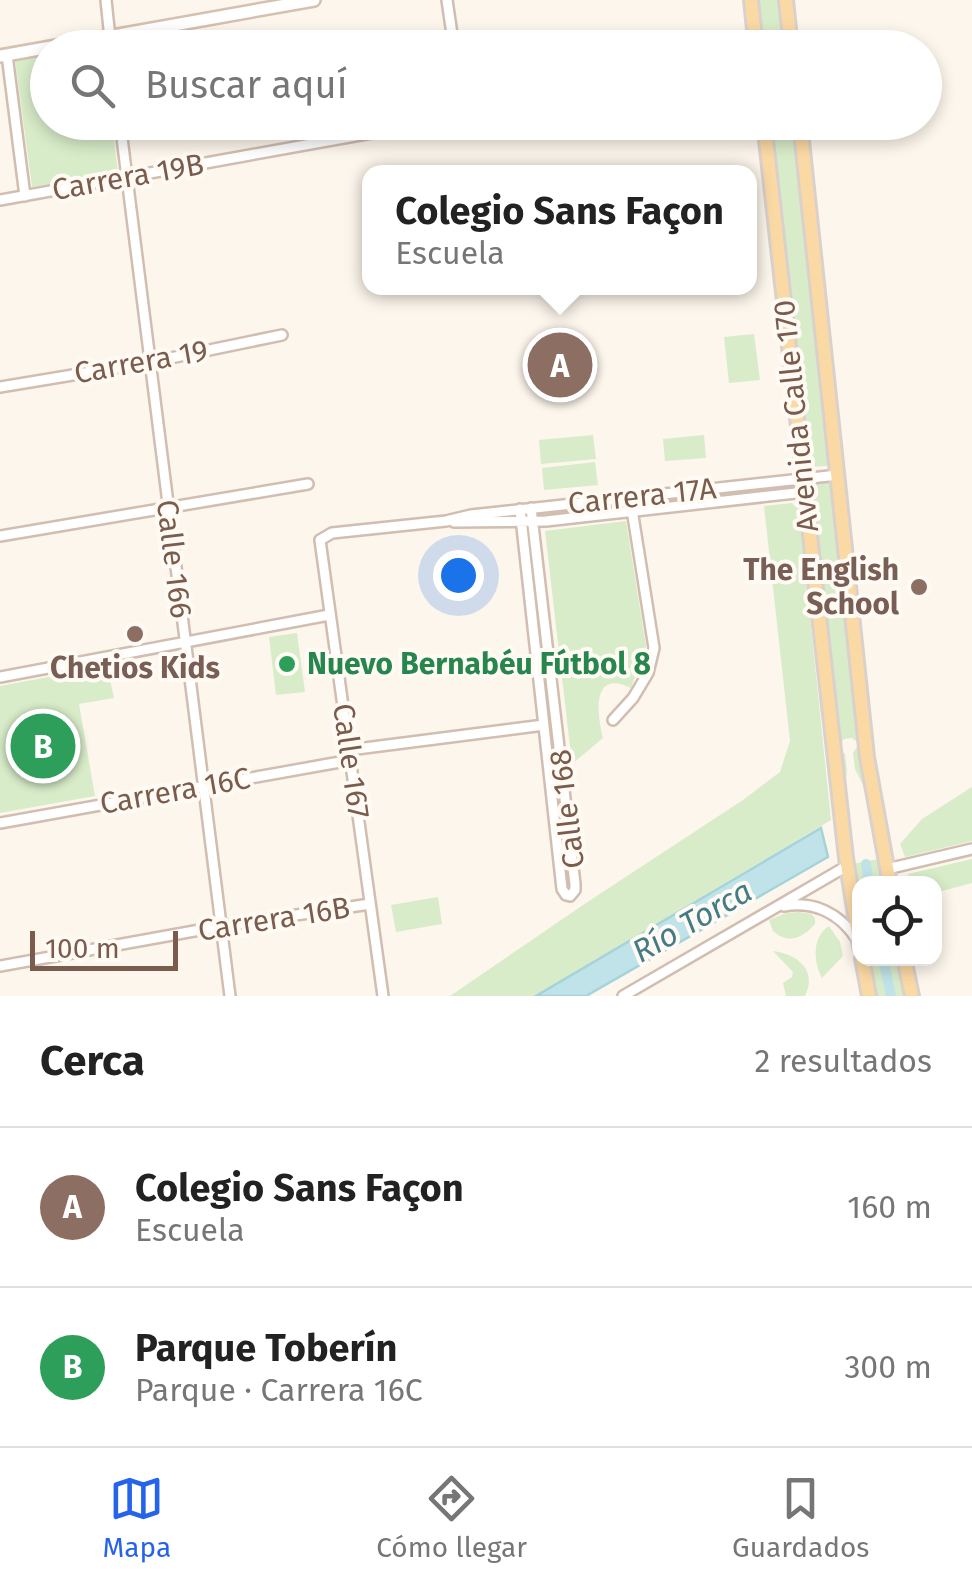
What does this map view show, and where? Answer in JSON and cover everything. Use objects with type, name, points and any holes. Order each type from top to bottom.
[{"type":"main road","points":[[169,30],[314,0]]},
{"type":"main road","points":[[751,0],[754,30]]},
{"type":"main road","points":[[786,0],[790,30]]},
{"type":"main road","points":[[4,55],[30,52]]},
{"type":"main road","name":"Avenida Calle 170","points":[[766,140],[852,899]]},
{"type":"main road","name":"Avenida Calle 170","points":[[802,140],[867,756],[889,876]]},
{"type":"main road","points":[[863,966],[868,996]]},
{"type":"main road","points":[[906,966],[912,996]]},
{"type":"street","points":[[106,0],[110,30]]},
{"type":"street","points":[[447,0],[451,30]]},
{"type":"street","points":[[4,55],[25,196]]},
{"type":"street","name":"Calle 166","points":[[122,140],[230,996]]},
{"type":"street","name":"Carrera 19B","points":[[0,200],[333,140]]},
{"type":"street","name":"Carrera 19","points":[[0,388],[282,335]]},
{"type":"street","name":"Carrera 17A","points":[[446,522],[533,521],[632,512],[804,486],[838,475]]},
{"type":"street","points":[[0,536],[308,484]]},
{"type":"street","name":"Carrera 17A","points":[[332,534],[630,497],[804,486]]},
{"type":"street","points":[[613,720],[648,673],[654,648],[630,497]]},
{"type":"street","name":"Calle 168","points":[[526,508],[533,521],[575,884],[570,896],[562,889],[521,521],[526,508]]},
{"type":"street","name":"Calle 167","points":[[332,534],[320,540],[320,548],[382,996]]},
{"type":"street","points":[[0,676],[329,615]]},
{"type":"street","name":"Carrera 16C","points":[[0,822],[350,755],[544,725]]},
{"type":"street","points":[[888,869],[972,849]]},
{"type":"street","points":[[623,996],[847,866]]},
{"type":"street","name":"Carrera 16B","points":[[0,966],[370,904]]},
{"type":"street","points":[[772,909],[797,904],[822,909],[852,935]]},
{"type":"green space","points":[[755,0],[779,0],[782,30],[759,30]]},
{"type":"green space","points":[[30,57],[30,140],[114,140],[118,172],[32,187],[15,60]]},
{"type":"green space","points":[[771,140],[794,140],[831,463],[807,465]]},
{"type":"green space","points":[[754,334],[760,380],[729,383],[724,337]]},
{"type":"green space","points":[[593,435],[596,459],[541,464],[539,440]]},
{"type":"green space","points":[[704,435],[706,458],[665,461],[663,439]]},
{"type":"green space","points":[[595,462],[598,485],[544,490],[542,468]]},
{"type":"green space","points":[[831,481],[865,789],[855,769],[853,753],[857,742],[844,739],[839,745],[845,754],[847,771],[844,795],[809,486]]},
{"type":"green space","points":[[792,503],[799,510],[831,820],[536,996],[450,996],[780,772],[790,741],[764,506]]},
{"type":"green space","points":[[626,521],[646,646],[631,688],[618,683],[603,689],[599,718],[603,738],[572,764],[545,531]]},
{"type":"green space","name":"Nuevo Bernabéu Fútbol 8","points":[[297,633],[305,692],[276,695],[269,637]]},
{"type":"green space","points":[[107,666],[114,698],[79,704],[95,796],[0,813],[0,686]]},
{"type":"green space","points":[[972,787],[972,841],[905,857],[900,844],[922,819]]},
{"type":"green space","points":[[878,859],[881,876],[854,876],[852,864]]},
{"type":"green space","points":[[972,859],[972,883],[942,891],[942,876],[908,874]]},
{"type":"green space","points":[[438,897],[442,924],[396,932],[391,905]]},
{"type":"green space","points":[[799,912],[815,918],[815,924],[805,933],[790,939],[773,931],[769,920]]},
{"type":"green space","points":[[829,926],[840,942],[843,956],[822,978],[816,950],[819,936]]},
{"type":"green space","points":[[773,951],[803,965],[809,978],[805,996],[786,996],[783,983],[793,972]]},
{"type":"green space","points":[[869,966],[897,966],[903,996],[875,996]]},
{"type":"water","name":"Río Torca","points":[[821,828],[828,857],[586,996],[536,996]]},
{"type":"waterway","points":[[866,864],[868,876]]},
{"type":"waterway","points":[[885,966],[891,996]]},
{"type":"place","name":"Colegio Sans Façon","points":[[560,365]]},
{"type":"place","name":"The English School","points":[[919,587]]},
{"type":"place","name":"Chetios Kids","points":[[135,634]]},
{"type":"place","name":"Nuevo Bernabéu Fútbol 8","points":[[287,664]]},
{"type":"place","name":"Parque Toberín","points":[[43,746]]}]
